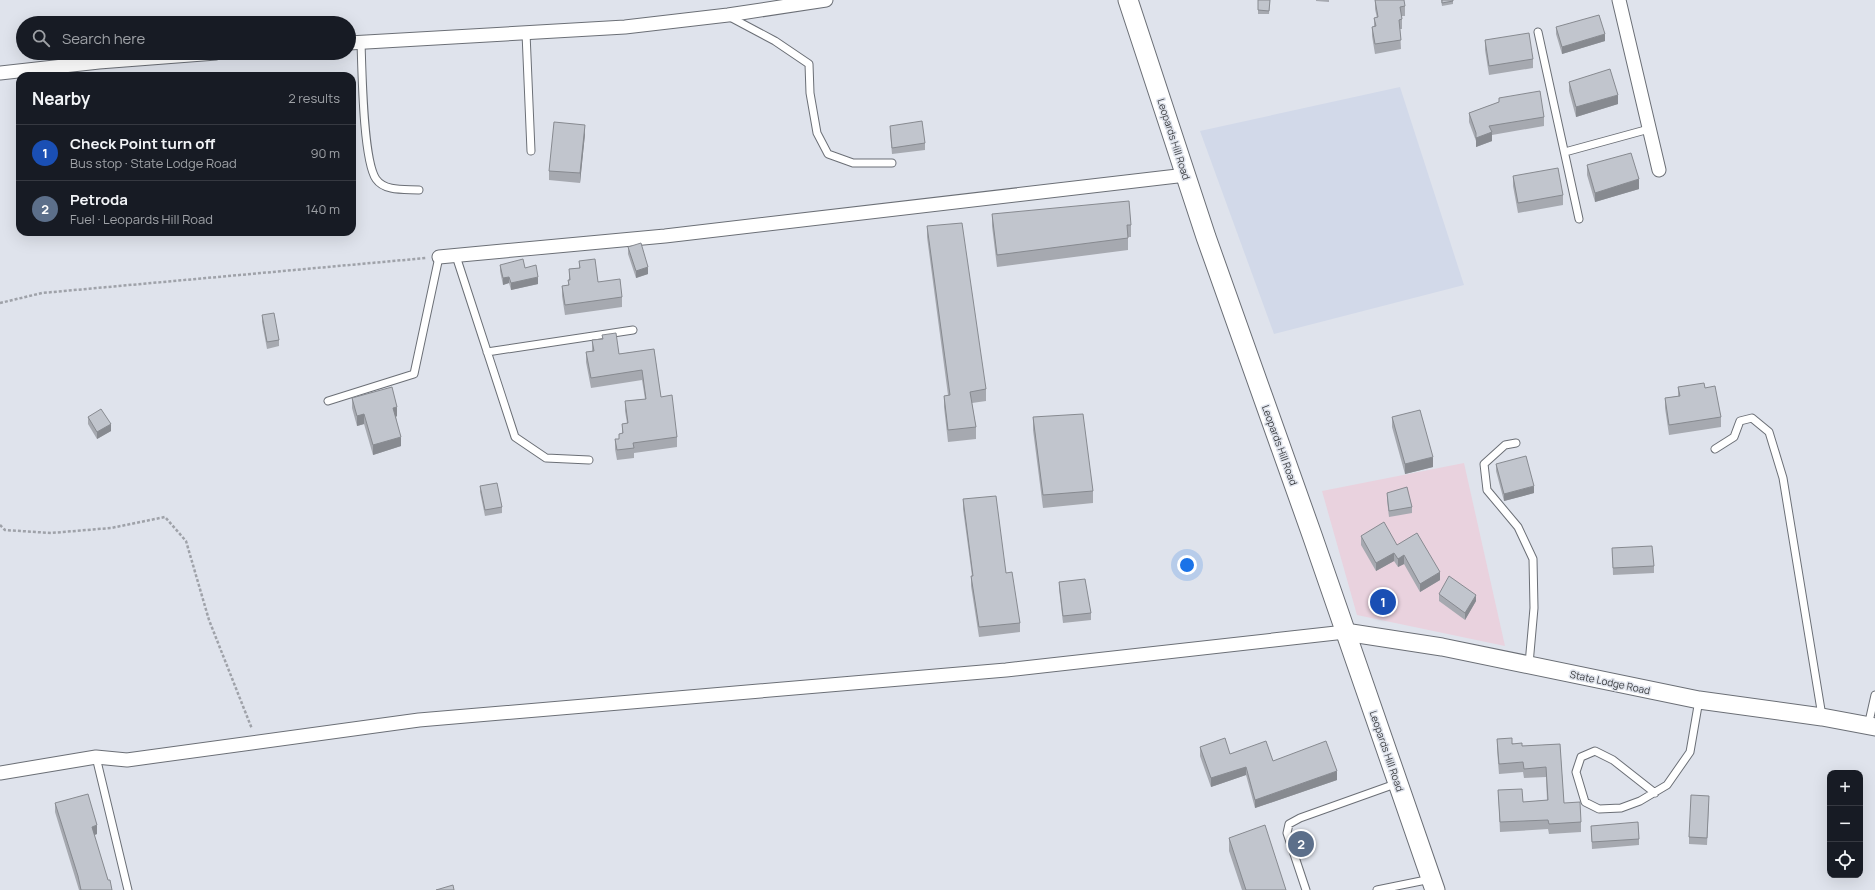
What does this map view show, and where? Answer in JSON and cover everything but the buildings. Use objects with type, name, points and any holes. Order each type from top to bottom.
[{"type":"main road","name":"Leopards Hill Road","points":[[1128,0],[1206,237],[1433,884]]},
{"type":"street","points":[[356,43],[625,27],[728,16],[826,0]]},
{"type":"street","points":[[1619,0],[1659,170]]},
{"type":"street","points":[[0,72],[125,60]]},
{"type":"street","points":[[438,257],[665,236],[1186,175]]},
{"type":"street","points":[[0,773],[96,757],[127,760],[419,720],[1006,670],[1345,632]]},
{"type":"street","name":"State Lodge Road","points":[[1345,632],[1442,646],[1699,700],[1822,717],[1871,727]]},
{"type":"lane","points":[[728,16],[775,41],[809,64],[810,93],[817,133],[828,154],[853,163],[892,163]]},
{"type":"lane","points":[[1538,32],[1579,219]]},
{"type":"lane","points":[[526,33],[532,151]]},
{"type":"lane","points":[[356,52],[368,156],[376,179],[390,188],[419,190]]},
{"type":"lane","points":[[1565,152],[1649,129]]},
{"type":"lane","points":[[456,256],[515,437],[546,458],[589,460]]},
{"type":"lane","points":[[328,401],[414,374],[425,328],[438,257]]},
{"type":"lane","points":[[487,352],[633,330]]},
{"type":"lane","points":[[1715,449],[1734,437],[1740,421],[1752,418],[1769,432],[1783,478],[1822,717]]},
{"type":"lane","points":[[1516,443],[1505,445],[1484,464],[1487,490],[1518,527],[1533,559],[1534,608],[1529,664]]},
{"type":"lane","points":[[1871,727],[1875,695]]},
{"type":"lane","points":[[1654,793],[1613,760],[1595,751],[1582,757],[1576,772],[1585,802],[1599,809],[1621,808],[1640,801],[1654,793],[1667,785],[1690,752],[1699,700]]},
{"type":"lane","points":[[96,757],[128,890]]},
{"type":"lane","points":[[1306,890],[1287,832],[1290,824],[1300,818],[1398,783]]},
{"type":"lane","points":[[1376,890],[1433,884]]},
{"type":"path","points":[[0,303],[42,293],[438,257]]},
{"type":"path","points":[[0,525],[6,530],[51,533],[111,528],[165,517],[186,541],[209,620],[257,742]]},
{"type":"shaded area","points":[[1400,87],[1464,285],[1274,334],[1200,131]]},
{"type":"shaded area","points":[[1464,463],[1505,646],[1357,615],[1322,491]]},
{"type":"place","name":"Check Point turn off","points":[[1383,602]]},
{"type":"place","name":"Petroda","points":[[1301,844]]}]
